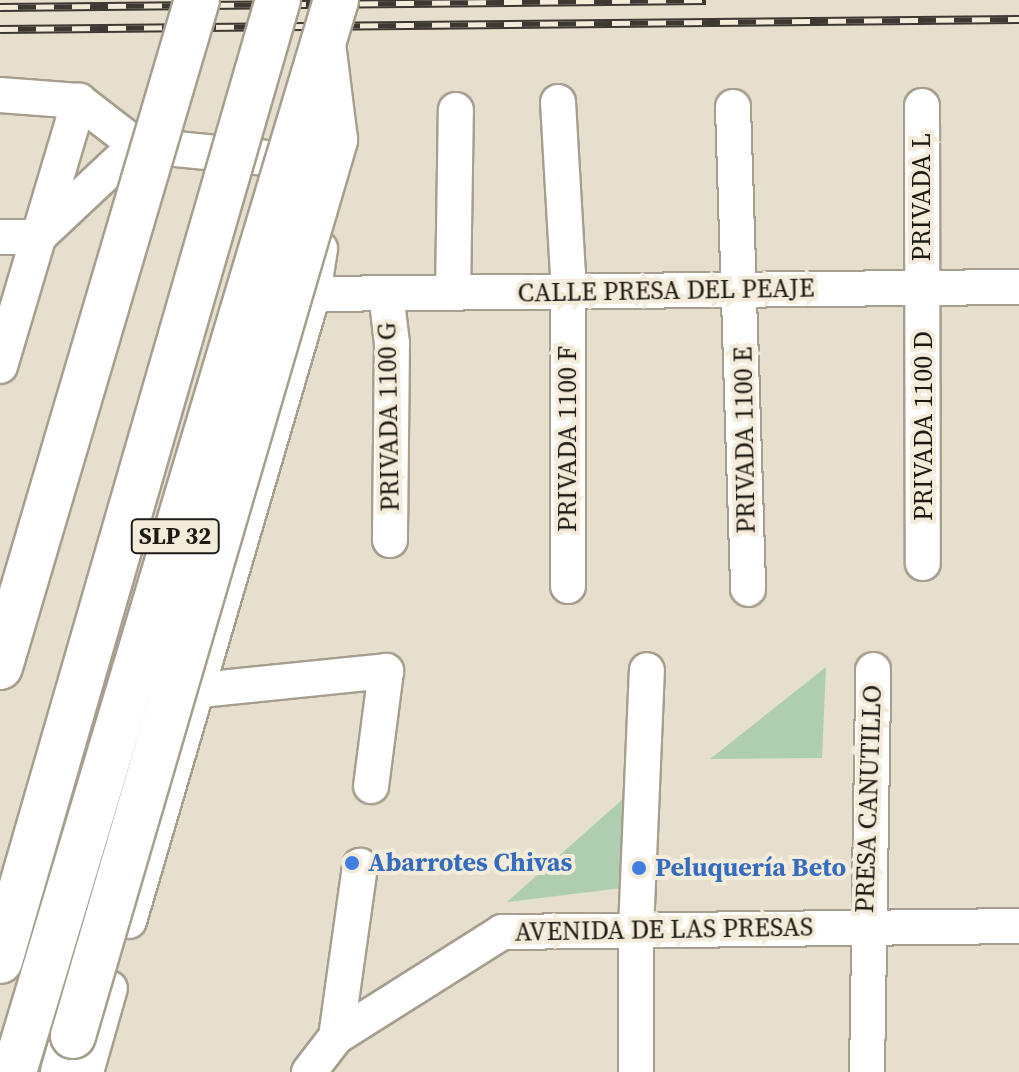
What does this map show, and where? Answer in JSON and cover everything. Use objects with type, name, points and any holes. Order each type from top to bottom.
[{"type":"main road","points":[[0,667],[197,0]]},
{"type":"main road","name":"SLP 32","points":[[0,961],[278,0]]},
{"type":"main road","name":"SLP 32","points":[[14,1072],[336,0]]},
{"type":"main road","points":[[74,1060],[335,140],[323,44]]},
{"type":"street","points":[[0,95],[79,101],[136,145],[282,162],[309,183],[324,222],[313,294],[200,690],[74,1060]]},
{"type":"street","points":[[0,366],[79,101]]},
{"type":"street","name":"PRIVADA 1100 F","points":[[558,102],[568,292],[568,586]]},
{"type":"street","name":"PRIVADA L","points":[[922,106],[922,288]]},
{"type":"street","name":"PRIVADA 1100 E","points":[[733,107],[742,290],[748,589]]},
{"type":"street","points":[[453,293],[456,110]]},
{"type":"street","points":[[0,237],[38,237],[136,145]]},
{"type":"street","name":"CALLE PRESA DEL PEAJE","points":[[313,294],[1019,287]]},
{"type":"street","name":"PRIVADA 1100 D","points":[[922,288],[923,563]]},
{"type":"street","name":"PRIVADA 1100 G","points":[[386,293],[392,343],[390,540]]},
{"type":"street","points":[[636,1072],[636,930],[647,670]]},
{"type":"street","name":"PRESA CANUTILLO","points":[[867,1072],[866,928],[873,670]]},
{"type":"street","points":[[200,690],[386,671],[371,786]]},
{"type":"street","points":[[336,1037],[360,866]]},
{"type":"street","name":"AVENIDA DE LAS PRESAS","points":[[309,1072],[336,1037],[502,932],[1019,926]]},
{"type":"green space","points":[[826,667],[822,758],[710,759]]},
{"type":"green space","points":[[624,798],[630,887],[507,902]]},
{"type":"railway","points":[[0,7],[706,0]]},
{"type":"railway","points":[[0,29],[1019,19]]},
{"type":"place","name":"Abarrotes Chivas","points":[[352,863]]},
{"type":"place","name":"Peluquería Beto","points":[[639,868]]}]
